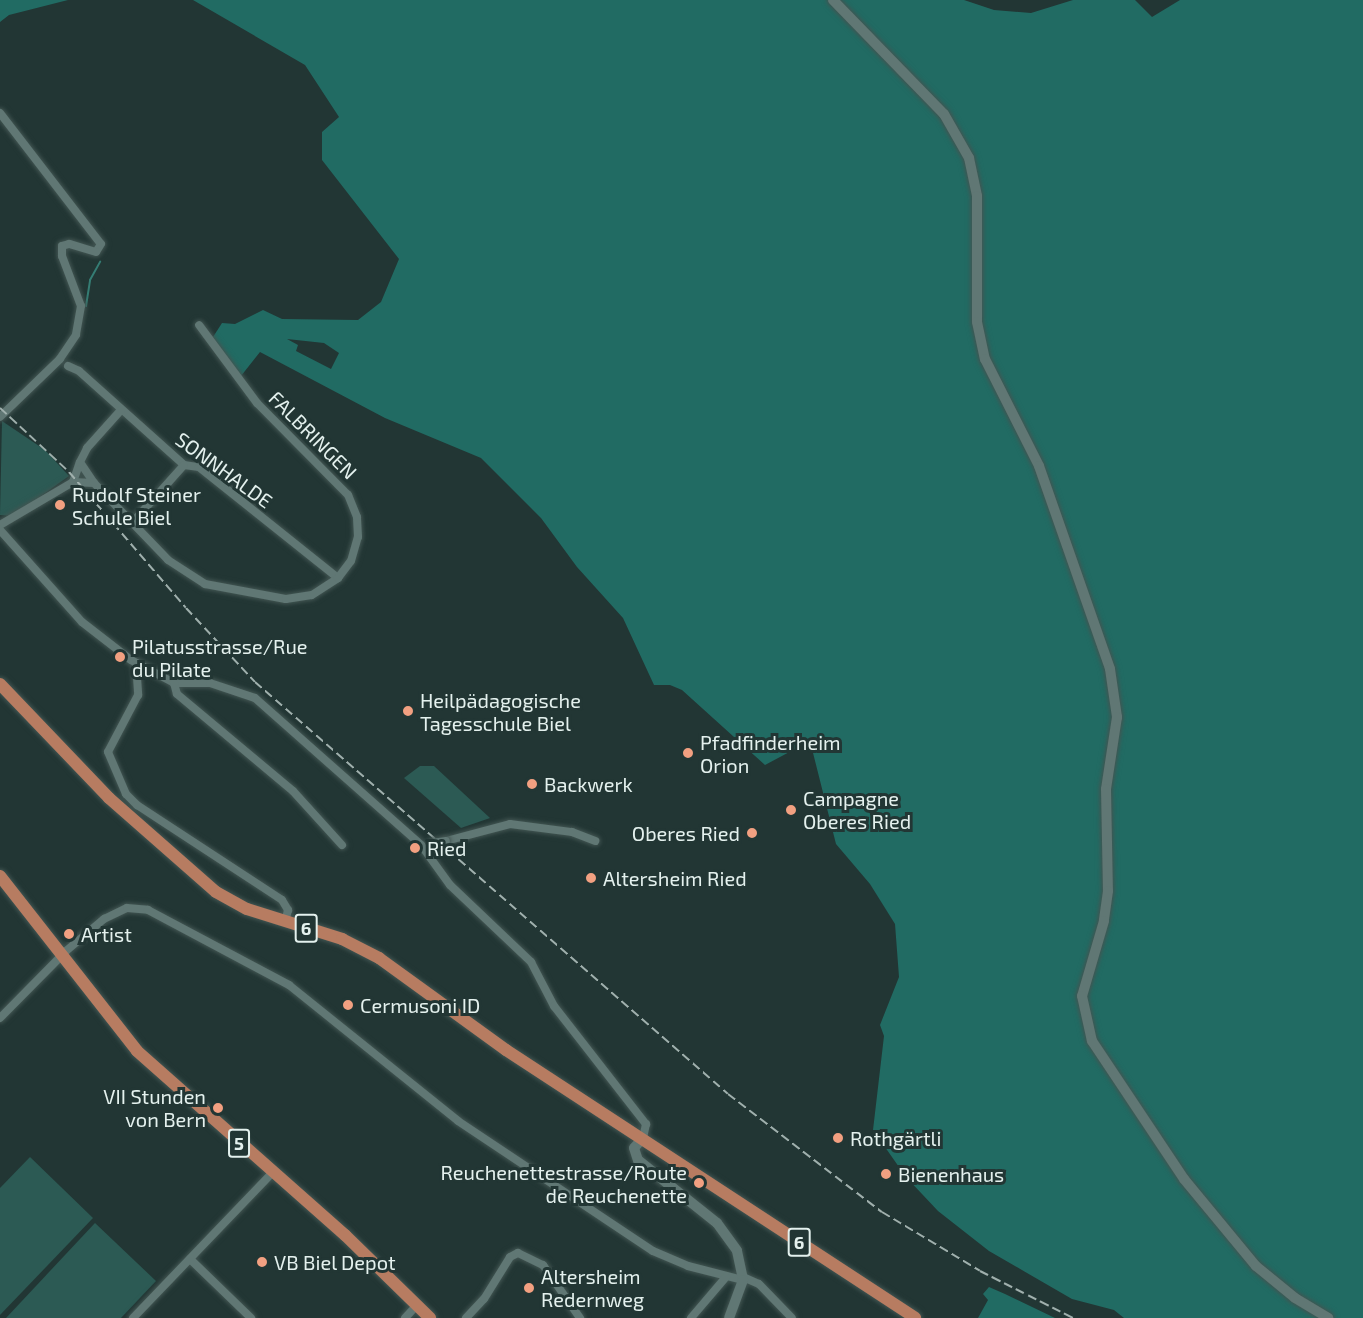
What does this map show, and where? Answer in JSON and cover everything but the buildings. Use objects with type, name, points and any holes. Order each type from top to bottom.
[{"type":"main road","name":"6","points":[[0,684],[109,798],[205,884],[237,904],[285,922],[342,939],[379,958],[506,1050],[915,1318]]},
{"type":"main road","name":"5","points":[[0,876],[145,1059],[345,1235],[430,1318]]},
{"type":"street","points":[[833,0],[944,114],[969,159],[977,196],[976,312],[985,359],[1039,466],[1114,690],[1117,717],[1106,789],[1108,891],[1104,921],[1085,978],[1086,1024],[1116,1082],[1204,1203],[1256,1266],[1295,1298],[1328,1318]]},
{"type":"street","points":[[0,112],[101,244],[96,252],[69,244],[62,246],[62,256],[81,306],[76,335],[60,359],[0,417]]},
{"type":"street","name":"FALBRINGEN","points":[[94,483],[178,568],[220,590],[271,598],[301,598],[326,588],[338,578],[351,561],[358,537],[357,517],[348,495],[257,403],[199,325]]},
{"type":"street","name":"SONNHALDE","points":[[68,366],[79,371],[184,465],[199,467],[338,578]]},
{"type":"street","points":[[73,482],[87,448],[121,410]]},
{"type":"street","points":[[80,462],[94,483]]},
{"type":"street","points":[[134,522],[184,465]]},
{"type":"street","points":[[0,525],[73,482],[94,483]]},
{"type":"street","points":[[0,530],[82,622],[136,663],[174,683],[210,683],[255,698],[421,845],[450,885],[531,962],[555,1006],[646,1124],[643,1138],[634,1148],[638,1160],[725,1232],[737,1251],[743,1279],[729,1318]]},
{"type":"street","points":[[136,663],[138,695],[108,752],[118,779],[137,806],[282,900],[288,910],[285,922]]},
{"type":"street","points":[[174,683],[177,694],[293,791],[342,845]]},
{"type":"street","points":[[421,845],[446,841],[510,824],[572,832],[594,841]]},
{"type":"street","points":[[0,1018],[62,957],[120,910],[142,908],[156,913],[289,985],[458,1121],[653,1251],[726,1277],[759,1284],[792,1318]]},
{"type":"street","points":[[133,1318],[273,1172]]},
{"type":"street","points":[[466,1318],[484,1299],[510,1257],[518,1253],[543,1265],[580,1318]]},
{"type":"street","points":[[190,1259],[251,1318]]},
{"type":"street","points":[[691,1318],[726,1277]]},
{"type":"street","points":[[405,1318],[417,1305]]},
{"type":"green space","points":[[0,0],[68,0],[9,15],[0,22]]},
{"type":"green space","points":[[193,0],[964,0],[994,10],[1031,13],[1073,0],[1135,0],[1152,17],[1180,0],[1363,0],[1363,1318],[1124,1318],[1114,1310],[1072,1299],[989,1251],[938,1211],[906,1177],[873,1130],[884,1036],[880,1025],[899,977],[895,924],[870,884],[836,844],[810,741],[765,765],[682,690],[670,685],[654,685],[623,618],[577,567],[541,518],[481,458],[385,418],[260,352],[241,376],[213,337],[222,323],[235,324],[263,310],[282,319],[358,320],[381,302],[399,259],[322,160],[322,132],[339,117],[305,65]],"holes":[[[287,339],[324,343],[339,353],[331,369],[296,351],[298,345]]]},
{"type":"green space","points":[[2,421],[45,450],[69,476],[13,516],[0,515]]},
{"type":"green space","points":[[420,766],[434,766],[490,818],[461,828],[404,778]]},
{"type":"green space","points":[[30,1157],[93,1218],[0,1315],[0,1188]]},
{"type":"green space","points":[[95,1223],[156,1281],[121,1318],[6,1318]]},
{"type":"green space","points":[[989,1287],[1055,1318],[978,1318],[988,1300],[983,1294]]},
{"type":"waterway","points":[[86,306],[90,280],[100,262]]},
{"type":"railway","points":[[0,408],[69,472],[186,608],[255,682],[728,1094],[882,1212],[980,1271],[1073,1318]]},
{"type":"place","name":"Rudolf Steiner Schule Biel","points":[[60,505]]},
{"type":"place","name":"Pilatusstrasse/Rue du Pilate","points":[[120,657]]},
{"type":"place","name":"Heilpädagogische Tagesschule Biel","points":[[408,711]]},
{"type":"place","name":"Pfadfinderheim Orion","points":[[688,753]]},
{"type":"place","name":"Backwerk","points":[[532,784]]},
{"type":"place","name":"Campagne Oberes Ried","points":[[791,810]]},
{"type":"place","name":"Oberes Ried","points":[[752,833]]},
{"type":"place","name":"Ried","points":[[415,848]]},
{"type":"place","name":"Altersheim Ried","points":[[591,878]]},
{"type":"place","name":"Artist","points":[[69,934]]},
{"type":"place","name":"Cermusoni ID","points":[[348,1005]]},
{"type":"place","name":"VII Stunden von Bern","points":[[218,1108]]},
{"type":"place","name":"Rothgärtli","points":[[838,1138]]},
{"type":"place","name":"Bienenhaus","points":[[886,1174]]},
{"type":"place","name":"Reuchenettestrasse/Route de Reuchenette","points":[[699,1183]]},
{"type":"place","name":"VB Biel Depot","points":[[262,1262]]},
{"type":"place","name":"Altersheim Redernweg","points":[[529,1288]]}]
